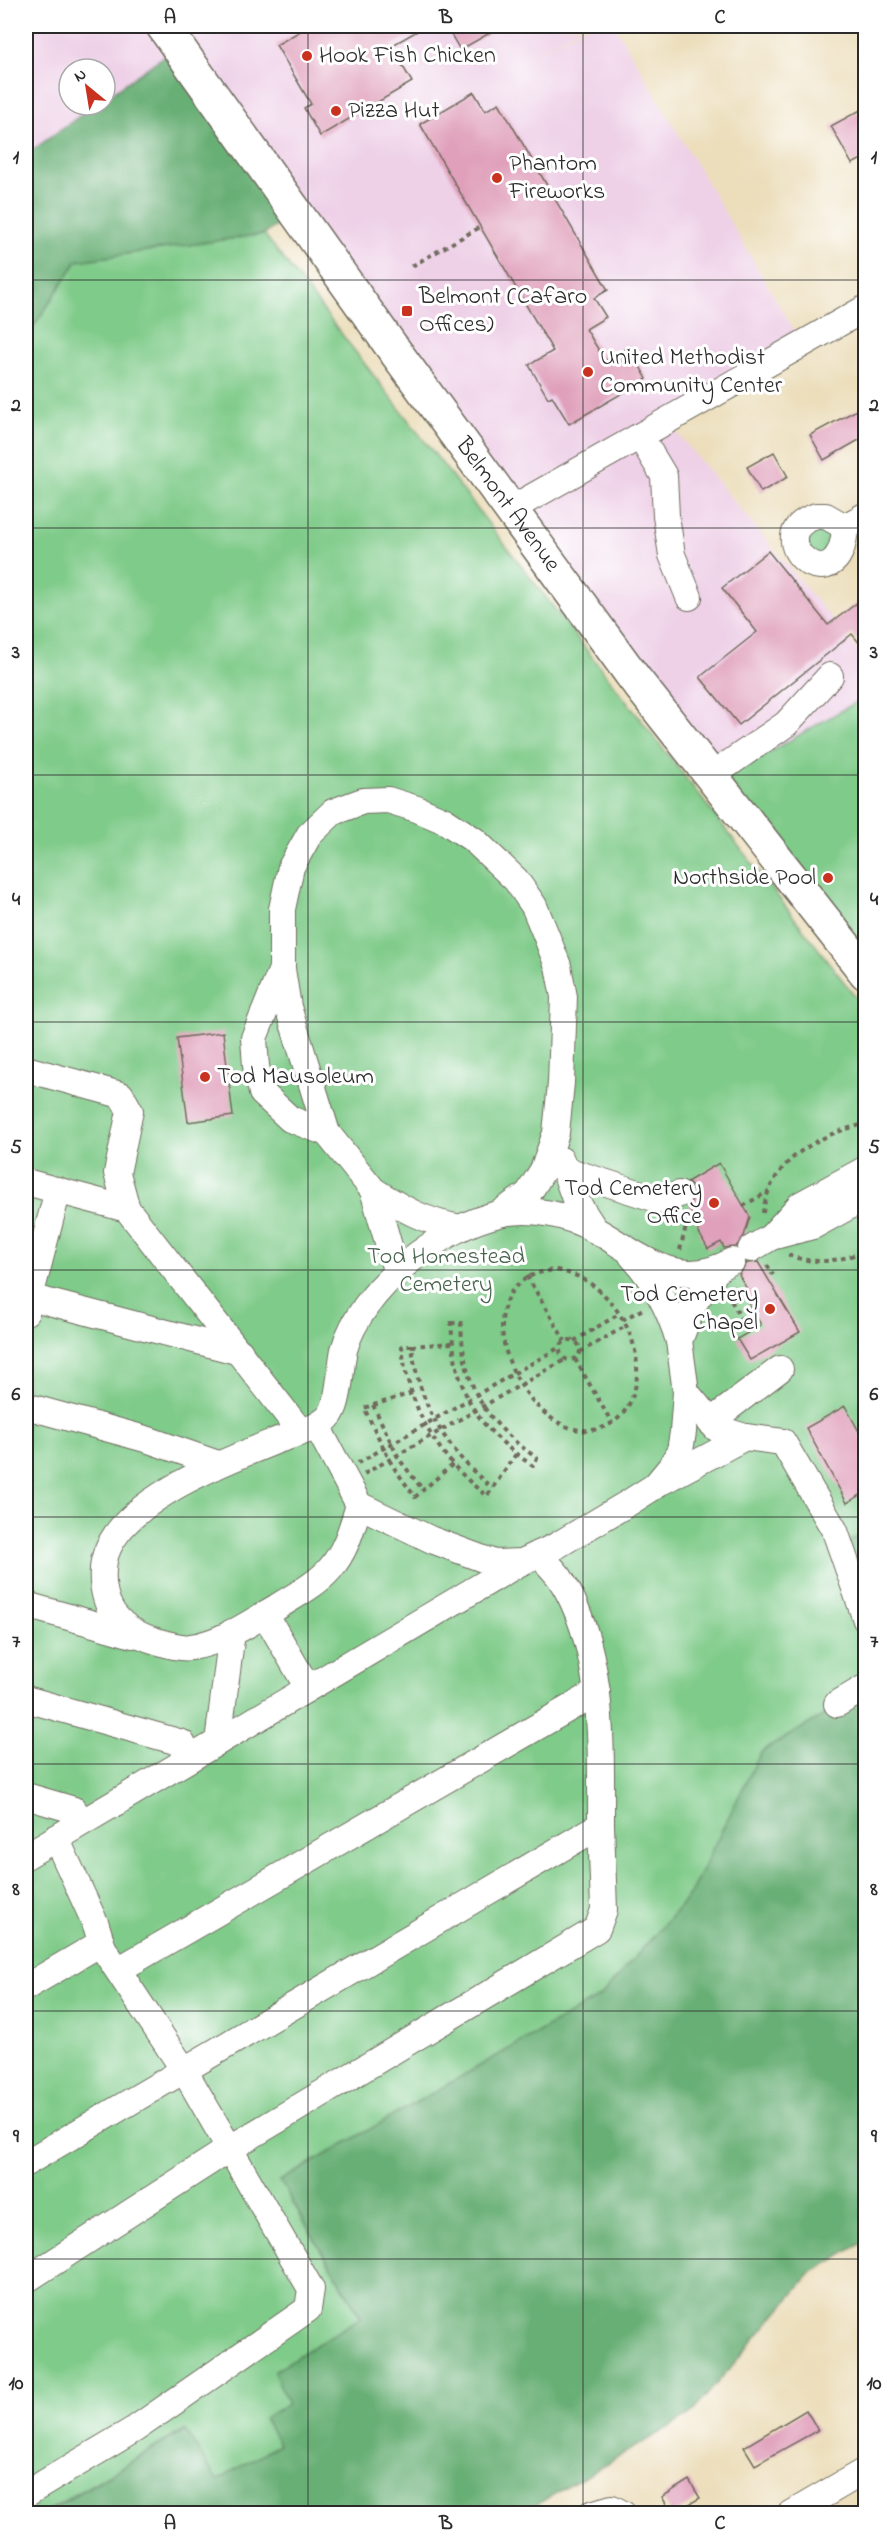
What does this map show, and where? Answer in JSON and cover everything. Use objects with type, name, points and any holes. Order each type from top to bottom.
[{"type":"main road","name":"Belmont Avenue","points":[[163,26],[389,343],[633,678],[866,973]]},
{"type":"street","points":[[511,509],[866,308]]},
{"type":"street","points":[[640,435],[664,476],[666,516],[672,555],[689,597]]},
{"type":"street","points":[[711,776],[786,724],[830,676]]},
{"type":"street","points":[[142,1637],[127,1628],[112,1611],[105,1595],[102,1572],[106,1548],[121,1526],[134,1515],[218,1464],[309,1429],[331,1414],[345,1348],[359,1316],[397,1274],[433,1243],[461,1228],[500,1213],[528,1194],[543,1170],[556,1133],[561,1083],[564,998],[558,966],[534,906],[516,880],[474,840],[445,821],[388,800],[363,801],[333,812],[309,835],[291,867],[282,909],[282,969],[288,1007],[327,1133],[372,1190],[410,1213],[436,1224],[461,1228]]},
{"type":"street","points":[[282,969],[254,1038],[256,1066],[262,1093],[290,1119],[327,1133]]},
{"type":"street","points":[[26,1069],[121,1095],[130,1111],[117,1173],[127,1209],[240,1352],[309,1429],[350,1487],[432,1540],[494,1563],[530,1558],[560,1578],[576,1612],[590,1653],[597,1692],[602,1743],[601,1825],[604,1910],[597,1929],[229,2149],[26,2280]]},
{"type":"street","points":[[556,1133],[563,1169],[574,1199],[595,1230]]},
{"type":"street","points":[[563,1169],[663,1201],[679,1194]]},
{"type":"street","points":[[680,1341],[693,1304],[747,1253],[800,1205],[866,1169]]},
{"type":"street","points":[[26,1182],[127,1209]]},
{"type":"street","points":[[58,1190],[27,1303],[240,1352]]},
{"type":"street","points":[[372,1190],[397,1274]]},
{"type":"street","points":[[500,1213],[532,1212],[566,1218],[595,1230],[627,1251],[651,1263],[675,1272],[747,1253],[813,1226],[866,1197]]},
{"type":"street","points":[[627,1251],[654,1282],[670,1311],[680,1341],[686,1392],[680,1451],[670,1468],[655,1485]]},
{"type":"street","points":[[710,1422],[780,1369]]},
{"type":"street","points":[[686,1392],[716,1428],[745,1437],[783,1442],[835,1531],[866,1620]]},
{"type":"street","points":[[26,1406],[149,1440],[218,1464]]},
{"type":"street","points":[[26,1856],[530,1558],[566,1540],[655,1485],[745,1437]]},
{"type":"street","points":[[26,1605],[188,1648],[207,1644],[265,1614],[330,1570],[345,1546],[350,1487]]},
{"type":"street","points":[[265,1614],[308,1688]]},
{"type":"street","points":[[218,1742],[232,1632]]},
{"type":"street","points":[[837,1704],[866,1687]]},
{"type":"street","points":[[118,1970],[597,1692]]},
{"type":"street","points":[[26,1699],[182,1743],[190,1758]]},
{"type":"street","points":[[26,1796],[74,1810],[82,1822]]},
{"type":"street","points":[[26,2163],[601,1825]]},
{"type":"street","points":[[26,2494],[135,2429],[308,2310],[311,2289],[183,2070],[103,1948],[96,1925],[56,1838]]},
{"type":"street","points":[[26,1987],[94,1947],[103,1948]]},
{"type":"street","points":[[790,2514],[866,2470]]},
{"type":"street","points":[[591,2514],[612,2508],[623,2514]]},
{"type":"path","points":[[412,266],[480,227]]},
{"type":"path","points":[[748,1332],[747,1253],[769,1191],[783,1169],[804,1149],[831,1132],[866,1124]]},
{"type":"path","points":[[744,1206],[769,1191]]},
{"type":"path","points":[[675,1272],[686,1226],[696,1221]]},
{"type":"path","points":[[747,1253],[786,1254],[801,1260],[828,1261],[842,1259],[866,1250]]},
{"type":"path","points":[[557,1270],[576,1275],[591,1284],[619,1314],[636,1353],[637,1381],[628,1407],[612,1423],[604,1427],[572,1428],[537,1406],[513,1374],[504,1349],[502,1327],[505,1308],[513,1290],[528,1276],[542,1271],[557,1270]]},
{"type":"path","points":[[528,1276],[565,1341]]},
{"type":"path","points":[[565,1341],[574,1341],[619,1314]]},
{"type":"path","points":[[451,1323],[461,1323],[464,1357],[476,1395],[483,1407],[509,1437],[537,1458],[532,1466],[502,1444],[474,1412],[460,1382],[452,1343],[451,1323]]},
{"type":"path","points":[[575,1359],[580,1352],[626,1326]]},
{"type":"path","points":[[350,1487],[383,1449],[560,1347],[565,1341]]},
{"type":"path","points":[[574,1341],[578,1344],[580,1352]]},
{"type":"path","points":[[452,1343],[402,1346],[409,1384],[425,1424],[458,1470],[487,1496],[516,1455]]},
{"type":"path","points":[[412,1346],[419,1381],[433,1420],[465,1463],[492,1488]]},
{"type":"path","points":[[560,1347],[560,1354],[566,1359]]},
{"type":"path","points":[[454,1358],[464,1357]]},
{"type":"path","points":[[350,1487],[389,1460],[566,1359],[575,1359]]},
{"type":"path","points":[[575,1359],[612,1423]]},
{"type":"path","points":[[409,1384],[419,1381]]},
{"type":"path","points":[[412,1392],[364,1408],[389,1460],[415,1497],[453,1464]]},
{"type":"path","points":[[373,1405],[397,1456],[423,1490]]},
{"type":"path","points":[[502,1444],[509,1437]]},
{"type":"path","points":[[458,1470],[465,1463]]},
{"type":"shaded area","points":[[26,26],[583,26],[525,59],[587,26],[615,26],[802,344],[667,421],[865,659],[865,697],[716,783],[178,46],[117,89],[117,57],[57,57],[57,117],[78,117],[26,155]]},
{"type":"green space","points":[[178,46],[296,213],[264,234],[77,261],[26,338],[26,155],[78,117],[117,117],[117,89]]},
{"type":"green space","name":"Tod Homestead Cemetery","points":[[264,234],[865,1009],[865,1532],[834,1551],[865,1620],[865,1691],[761,1752],[689,1896],[601,1996],[280,2181],[361,2318],[274,2371],[288,2404],[279,2444],[216,2481],[184,2430],[44,2513],[26,2514],[26,338],[77,261]]},
{"type":"green space","points":[[798,526],[845,527],[817,566]]},
{"type":"green space","name":"Northside Pool","points":[[865,697],[865,973],[716,783]]},
{"type":"green space","points":[[865,1532],[865,1620],[834,1550]]},
{"type":"green space","points":[[865,1691],[865,2241],[811,2273],[690,2415],[522,2513],[44,2514],[185,2430],[217,2480],[279,2444],[264,2418],[288,2404],[274,2371],[361,2317],[280,2181],[601,1996],[689,1896],[761,1752]]},
{"type":"building","points":[[309,26],[426,26],[391,46],[412,82],[320,136],[304,108],[311,104],[276,45]]},
{"type":"building","points":[[446,26],[502,26],[460,50]]},
{"type":"building","name":"Phantom Fireworks","points":[[474,92],[485,111],[499,103],[608,290],[594,298],[606,317],[586,329],[605,361],[629,347],[647,379],[569,424],[552,396],[548,398],[529,365],[553,351],[420,124]]},
{"type":"building","points":[[866,107],[866,157],[852,164],[831,126]]},
{"type":"building","points":[[866,405],[866,436],[824,460],[810,435]]},
{"type":"building","points":[[774,452],[788,477],[761,492],[747,467]]},
{"type":"building","points":[[768,551],[828,625],[866,596],[866,651],[852,634],[739,725],[700,677],[757,632],[722,588]]},
{"type":"building","name":"Tod Mausoleum","points":[[223,1032],[233,1116],[188,1122],[177,1038]]},
{"type":"building","name":"Tod Cemetery Office","points":[[719,1163],[750,1217],[744,1236],[736,1247],[724,1248],[721,1242],[708,1249],[698,1231],[701,1229],[688,1206],[694,1195],[692,1187],[687,1182]]},
{"type":"building","name":"Tod Cemetery Chapel","points":[[758,1262],[800,1332],[750,1360],[737,1339],[761,1325],[743,1293],[748,1291],[739,1275],[747,1263]]},
{"type":"building","points":[[845,1406],[866,1444],[866,1492],[847,1503],[806,1428]]},
{"type":"building","points":[[806,2410],[818,2430],[755,2465],[744,2447]]},
{"type":"building","points":[[689,2480],[700,2498],[672,2514],[662,2497]]},
{"type":"place","name":"Hook Fish Chicken","points":[[307,56]]},
{"type":"place","name":"Pizza Hut","points":[[336,111]]},
{"type":"place","name":"Phantom Fireworks","points":[[497,178]]},
{"type":"place","name":"Belmont (Cafaro Offices)","points":[[407,311]]},
{"type":"place","name":"United Methodist Community Center","points":[[588,372]]},
{"type":"place","name":"Northside Pool","points":[[828,878]]},
{"type":"place","name":"Tod Mausoleum","points":[[205,1077]]},
{"type":"place","name":"Tod Cemetery Office","points":[[714,1203]]},
{"type":"place","name":"Tod Cemetery Chapel","points":[[770,1309]]}]
